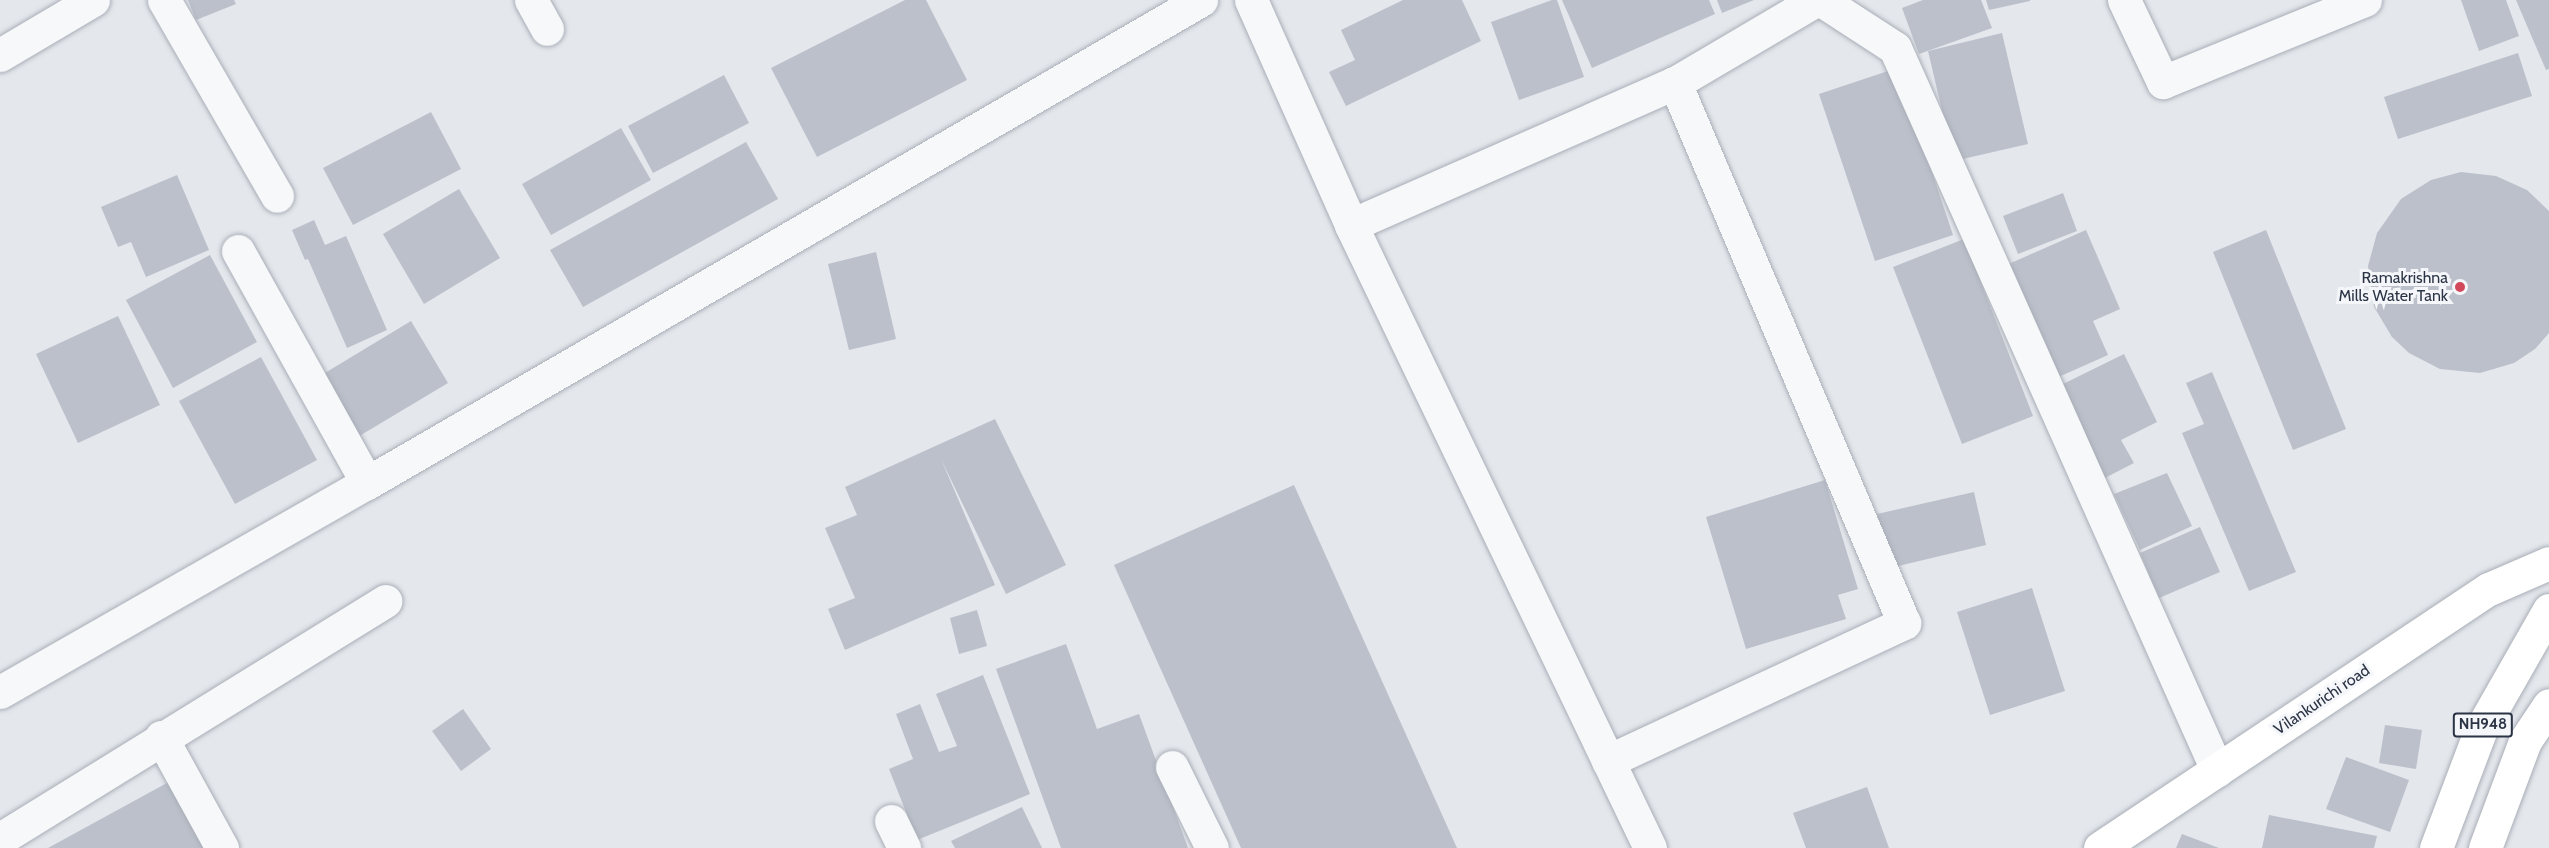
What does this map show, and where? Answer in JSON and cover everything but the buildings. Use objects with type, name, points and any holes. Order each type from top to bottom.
[{"type":"main road","name":"Vilankurichi road","points":[[2100,848],[2489,589],[2549,563]]},
{"type":"main road","name":"NH948","points":[[2436,848],[2481,729],[2549,610]]},
{"type":"main road","name":"NH948","points":[[2485,848],[2525,741],[2549,705]]},
{"type":"street","points":[[0,55],[93,0]]},
{"type":"street","points":[[164,0],[277,196]]},
{"type":"street","points":[[531,0],[548,29]]},
{"type":"street","points":[[0,692],[368,483],[1201,0]]},
{"type":"street","points":[[1251,0],[1351,225],[1650,848]]},
{"type":"street","points":[[1351,225],[1675,83],[1819,0],[1895,48],[2217,770]]},
{"type":"street","points":[[2124,0],[2163,82],[2365,0]]},
{"type":"street","points":[[1608,761],[1904,623],[1675,83]]},
{"type":"street","points":[[238,251],[368,483]]},
{"type":"street","points":[[0,839],[161,737],[385,601]]},
{"type":"street","points":[[161,737],[222,848]]},
{"type":"street","points":[[1172,767],[1212,848]]},
{"type":"place","name":"Ramakrishna Mills Water Tank","points":[[2460,287]]}]
